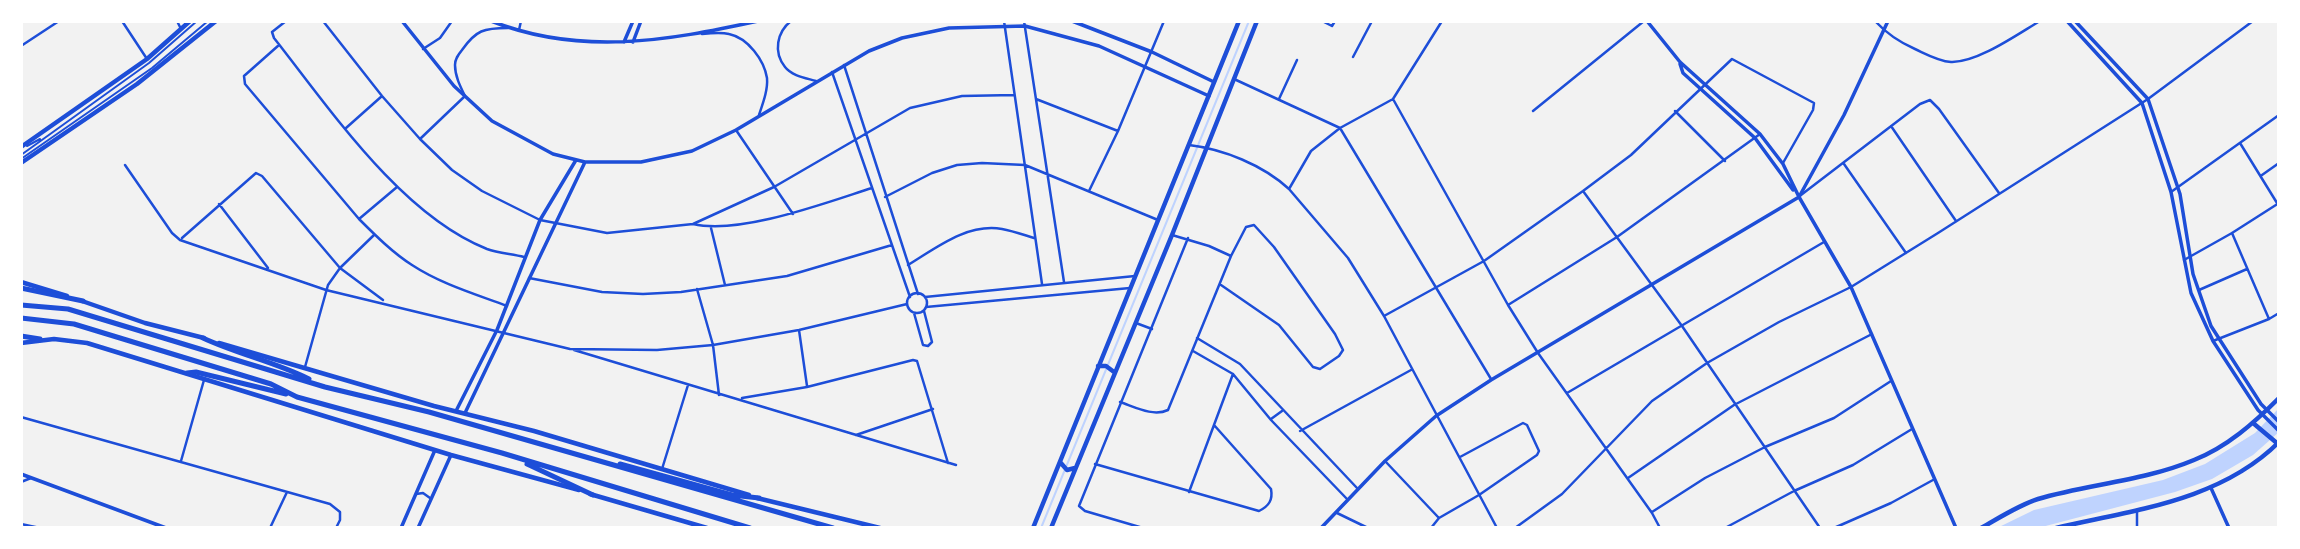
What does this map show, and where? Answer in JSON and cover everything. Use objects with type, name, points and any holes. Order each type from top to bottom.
[{"type":"highway","points":[[21,288],[83,301]]},
{"type":"highway","points":[[21,305],[68,309],[325,387],[429,412],[833,528]]},
{"type":"highway","points":[[21,318],[74,324],[271,384],[297,397]]},
{"type":"highway","points":[[21,336],[40,339]]},
{"type":"highway","points":[[203,338],[287,368],[325,387]]},
{"type":"highway","points":[[187,373],[196,372],[297,397],[502,453],[750,528]]},
{"type":"highway","points":[[502,453],[573,483],[593,495]]},
{"type":"highway","points":[[608,464],[621,464],[732,495],[759,498]]},
{"type":"main road","points":[[21,147],[147,59],[190,21]]},
{"type":"main road","points":[[21,161],[136,84],[216,21]]},
{"type":"main road","points":[[1033,528],[1239,21]]},
{"type":"main road","points":[[1051,528],[1257,21]]},
{"type":"main road","points":[[21,282],[145,323],[759,498],[880,528]]},
{"type":"main road","points":[[21,343],[40,339],[69,339],[87,343],[451,455],[707,528]]},
{"type":"main road","points":[[1098,366],[1106,366],[1114,372]]},
{"type":"main road","points":[[1981,528],[2039,499],[2194,460],[2224,444],[2266,414],[2278,402]]},
{"type":"main road","points":[[2056,528],[2137,510],[2211,488],[2248,467],[2277,442],[2253,423]]},
{"type":"main road","points":[[1060,462],[1068,470],[1076,468]]},
{"type":"street","points":[[21,46],[59,21]]},
{"type":"street","points":[[121,21],[147,59]]},
{"type":"street","points":[[177,21],[181,29]]},
{"type":"street","points":[[286,21],[272,35],[397,187],[443,225],[487,249],[524,257]]},
{"type":"street","points":[[323,21],[382,96],[420,139],[453,170],[482,191],[540,220],[607,233],[693,223],[774,187],[910,108],[962,96],[1014,95]]},
{"type":"street","points":[[402,21],[465,96],[492,121],[553,154],[585,162],[641,162],[692,151],[758,118],[869,51],[902,38],[949,28],[1024,23],[1099,46],[1209,96]]},
{"type":"street","points":[[423,49],[440,38],[452,21]]},
{"type":"street","points":[[491,21],[508,28]]},
{"type":"street","points":[[519,30],[521,21]]},
{"type":"street","points":[[624,42],[633,21]]},
{"type":"street","points":[[633,42],[641,21]]},
{"type":"street","points":[[701,34],[758,21]]},
{"type":"street","points":[[791,21],[783,27],[777,49],[785,67],[797,76],[817,81]]},
{"type":"street","points":[[1072,21],[1152,51],[1214,82]]},
{"type":"street","points":[[1089,192],[1164,21]]},
{"type":"street","points":[[1322,21],[1332,26],[1335,21]]},
{"type":"street","points":[[1353,57],[1372,21]]},
{"type":"street","points":[[1289,188],[1311,151],[1340,128],[1393,99],[1443,21]]},
{"type":"street","points":[[1534,111],[1646,21],[1702,86],[1755,138],[1798,197]]},
{"type":"street","points":[[1875,21],[1883,30],[1906,45],[1927,55],[1953,62],[1971,59],[2040,21]]},
{"type":"street","points":[[1798,197],[1844,115],[1888,21]]},
{"type":"street","points":[[2067,21],[2142,103],[2171,192],[2191,293],[2213,341],[2279,430]]},
{"type":"street","points":[[2076,21],[2148,99],[2178,189],[2197,290],[2211,326],[2266,414],[2279,422]]},
{"type":"street","points":[[1515,528],[1562,494],[1642,410],[1707,363],[1779,321],[1850,287],[1906,253],[2148,99],[2253,21]]},
{"type":"street","points":[[1004,23],[1042,284]]},
{"type":"street","points":[[1024,23],[1064,282]]},
{"type":"street","points":[[465,96],[457,79],[456,58],[470,37],[490,28],[508,28],[589,43],[633,42],[727,33],[748,43],[759,59],[766,77],[766,95],[758,118]]},
{"type":"street","points":[[279,45],[244,76],[245,84],[359,219],[374,235],[412,265],[446,283],[507,306]]},
{"type":"street","points":[[1384,316],[1484,261],[1584,191],[1631,155],[1734,58],[1814,103],[1813,110],[1783,164]]},
{"type":"street","points":[[1279,99],[1297,60]]},
{"type":"street","points":[[844,65],[918,294]]},
{"type":"street","points":[[831,72],[910,297],[907,304]]},
{"type":"street","points":[[1234,79],[1340,128],[1491,380]]},
{"type":"street","points":[[1702,86],[1760,134],[1783,164],[1798,197],[1850,287],[1956,528]]},
{"type":"street","points":[[346,128],[382,96]]},
{"type":"street","points":[[420,139],[465,96]]},
{"type":"street","points":[[1036,99],[1118,131]]},
{"type":"street","points":[[1393,99],[1508,305],[1538,353],[1660,528]]},
{"type":"street","points":[[1321,528],[1357,488],[1436,416],[1491,380],[1798,197],[1920,104],[1930,100],[1939,109],[1999,194]]},
{"type":"street","points":[[1675,111],[1725,161]]},
{"type":"street","points":[[2171,192],[2279,116]]},
{"type":"street","points":[[1891,126],[1956,221]]},
{"type":"street","points":[[736,130],[793,214]]},
{"type":"street","points":[[1508,305],[1617,237],[1760,134]]},
{"type":"street","points":[[2184,260],[2278,203],[2240,143]]},
{"type":"street","points":[[1189,145],[1208,147],[1267,172],[1289,188],[1348,258],[1384,316],[1497,528]]},
{"type":"street","points":[[456,411],[497,330],[540,220],[576,160]]},
{"type":"street","points":[[465,413],[585,162]]},
{"type":"street","points":[[1843,163],[1906,253]]},
{"type":"street","points":[[2260,176],[2279,163]]},
{"type":"street","points":[[125,165],[172,233],[180,240],[326,290],[385,302],[570,349],[956,465]]},
{"type":"street","points":[[886,198],[932,173],[957,165],[1025,165],[1158,220]]},
{"type":"street","points":[[180,240],[256,173],[262,176],[340,268],[385,302]]},
{"type":"street","points":[[359,219],[397,187]]},
{"type":"street","points":[[693,223],[711,228],[793,214],[872,188]]},
{"type":"street","points":[[1584,191],[1682,326],[1820,528]]},
{"type":"street","points":[[219,204],[270,271]]},
{"type":"street","points":[[1120,402],[1147,412],[1161,414],[1168,410],[1231,256],[1246,227],[1254,225],[1274,247],[1335,334],[1343,350],[1320,369],[1313,367],[1279,325],[1221,285]]},
{"type":"street","points":[[711,228],[725,285]]},
{"type":"street","points":[[908,265],[951,239],[977,229],[1001,229],[1035,239]]},
{"type":"street","points":[[2232,233],[2269,319]]},
{"type":"street","points":[[305,367],[326,290],[340,268],[374,235]]},
{"type":"street","points":[[1172,235],[1231,256]]},
{"type":"street","points":[[1143,528],[1085,511],[1079,506],[1188,239]]},
{"type":"street","points":[[1567,393],[1824,242]]},
{"type":"street","points":[[529,278],[602,292],[643,294],[697,289],[787,275],[892,245]]},
{"type":"street","points":[[2197,290],[2248,269]]},
{"type":"street","points":[[910,297],[918,294],[925,297],[1135,276]]},
{"type":"street","points":[[914,313],[925,309],[1130,288]]},
{"type":"street","points":[[697,289],[713,345],[719,395]]},
{"type":"street","points":[[997,301],[998,289]]},
{"type":"street","points":[[907,304],[914,313],[923,345],[928,346],[932,342],[925,297]]},
{"type":"street","points":[[570,349],[657,350],[713,345],[799,330],[907,304]]},
{"type":"street","points":[[2213,341],[2279,313]]},
{"type":"street","points":[[1136,323],[1152,329]]},
{"type":"street","points":[[799,330],[807,387]]},
{"type":"street","points":[[1627,478],[1734,405],[1872,334]]},
{"type":"street","points":[[1197,338],[1240,364],[1300,431],[1357,488]]},
{"type":"street","points":[[1193,351],[1233,374],[1271,420],[1347,499]]},
{"type":"street","points":[[739,399],[807,387],[917,361],[948,463]]},
{"type":"street","points":[[1300,431],[1412,370]]},
{"type":"street","points":[[1189,492],[1233,374]]},
{"type":"street","points":[[181,461],[205,380]]},
{"type":"street","points":[[1652,513],[1704,478],[1765,447],[1834,418],[1891,381]]},
{"type":"street","points":[[662,469],[688,385]]},
{"type":"street","points":[[856,435],[933,409]]},
{"type":"street","points":[[1271,420],[1283,411]]},
{"type":"street","points":[[21,417],[330,504],[340,512],[340,520],[335,528]]},
{"type":"street","points":[[1095,464],[1259,511],[1270,502],[1271,489],[1214,425]]},
{"type":"street","points":[[1431,528],[1439,518],[1479,495],[1537,455],[1538,447],[1527,425],[1518,425],[1459,458]]},
{"type":"street","points":[[1726,528],[1794,491],[1853,465],[1912,429]]},
{"type":"street","points":[[401,528],[435,450]]},
{"type":"street","points":[[418,528],[451,455]]},
{"type":"street","points":[[1385,461],[1439,518]]},
{"type":"street","points":[[21,474],[166,528]]},
{"type":"street","points":[[21,482],[31,478]]},
{"type":"street","points":[[1834,528],[1891,503],[1933,480]]},
{"type":"street","points":[[2211,488],[2229,528]]},
{"type":"street","points":[[270,528],[287,492]]},
{"type":"street","points":[[416,494],[426,494],[431,502]]},
{"type":"street","points":[[2137,510],[2137,528]]},
{"type":"street","points":[[1334,512],[1368,528]]},
{"type":"street","points":[[21,524],[40,528]]},
{"type":"lane","points":[[21,155],[149,63],[197,21]]},
{"type":"lane","points":[[21,161],[152,68],[208,21]]},
{"type":"lane","points":[[21,147],[48,135]]},
{"type":"water","points":[[2279,408],[2279,432],[2253,455],[2212,479],[2175,492],[2038,528],[1997,528],[2034,510],[2163,480],[2205,464],[2255,433]]},
{"type":"waterway","points":[[1041,528],[1249,21]]}]
